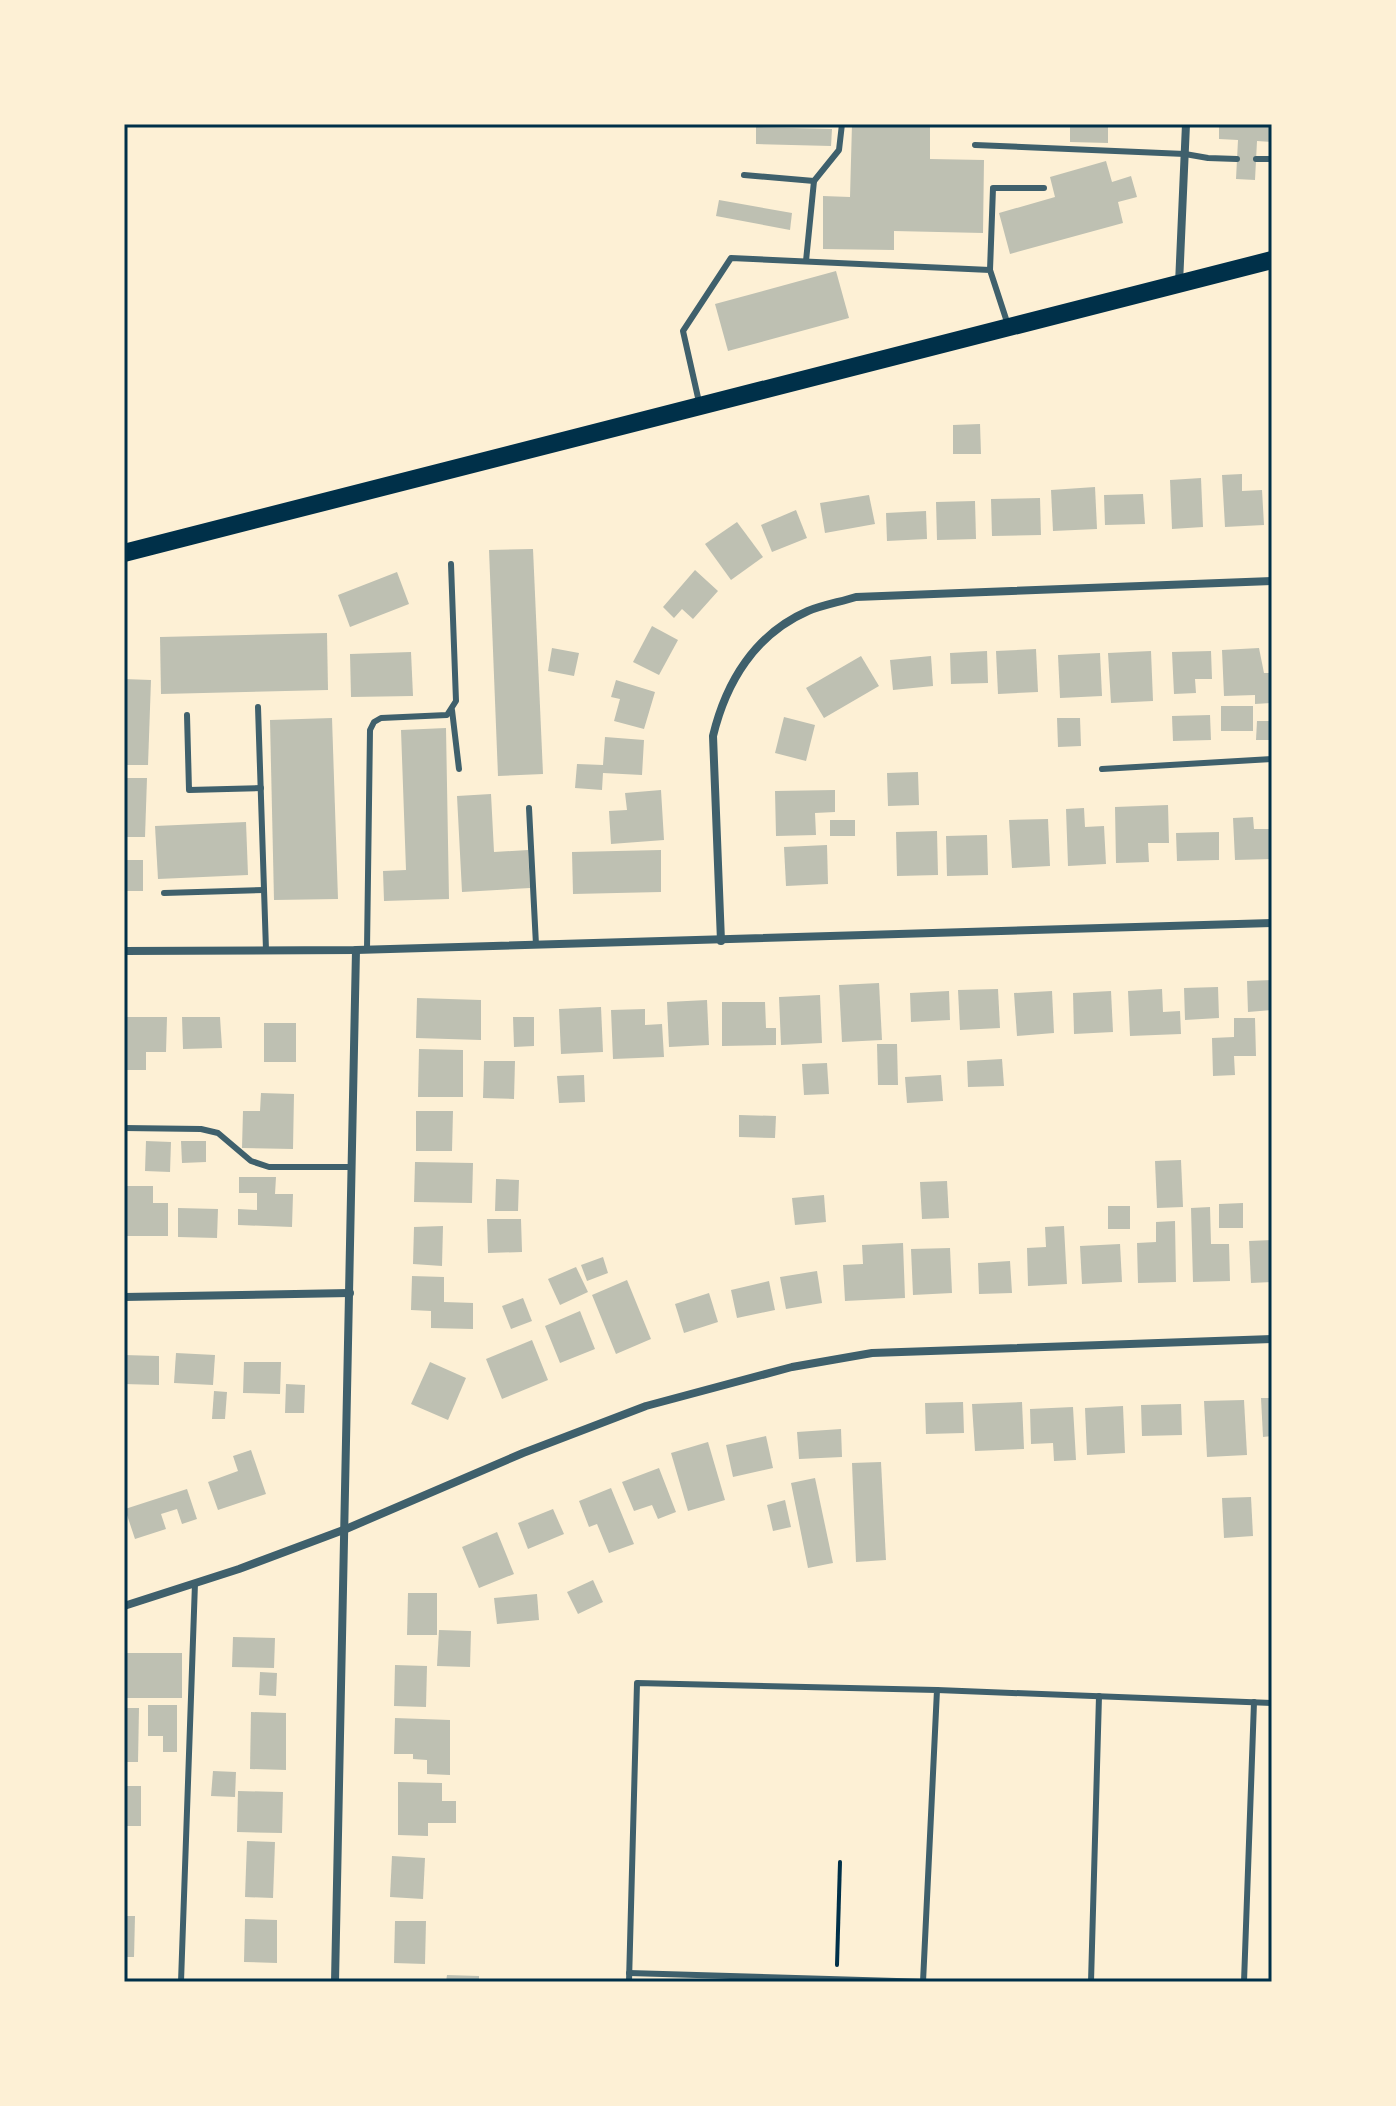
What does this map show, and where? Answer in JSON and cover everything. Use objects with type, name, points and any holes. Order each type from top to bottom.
[{"type":"main road","points":[[124,553],[1272,260]]},
{"type":"street","points":[[1179,284],[1186,124]]},
{"type":"street","points":[[721,941],[713,736],[721,704],[741,665],[772,632],[808,611],[856,597],[1272,581]]},
{"type":"street","points":[[124,951],[356,950],[1272,923]]},
{"type":"street","points":[[335,1982],[356,950]]},
{"type":"street","points":[[124,1297],[350,1293]]},
{"type":"street","points":[[124,1606],[346,1529],[523,1453],[646,1406],[792,1367],[872,1353],[1272,1339]]},
{"type":"lane","points":[[806,261],[814,181],[839,150],[842,124]]},
{"type":"lane","points":[[975,145],[1237,159]]},
{"type":"lane","points":[[1256,159],[1272,159]]},
{"type":"lane","points":[[744,175],[814,181]]},
{"type":"lane","points":[[1009,327],[990,270],[993,188],[1044,188]]},
{"type":"lane","points":[[700,406],[683,331],[731,258],[990,270]]},
{"type":"lane","points":[[367,949],[370,730],[374,722],[381,718],[447,715],[452,710],[456,701],[451,564]]},
{"type":"lane","points":[[258,707],[266,950]]},
{"type":"lane","points":[[452,710],[459,769]]},
{"type":"lane","points":[[187,715],[189,790],[261,788]]},
{"type":"lane","points":[[1102,769],[1272,759]]},
{"type":"lane","points":[[529,808],[536,945]]},
{"type":"lane","points":[[164,893],[264,890]]},
{"type":"lane","points":[[124,1128],[201,1129],[218,1133],[251,1161],[269,1167],[352,1167]]},
{"type":"lane","points":[[181,1982],[195,1583]]},
{"type":"lane","points":[[629,1982],[637,1683],[937,1690],[1272,1703]]},
{"type":"lane","points":[[923,1982],[937,1690]]},
{"type":"lane","points":[[1091,1982],[1099,1696]]},
{"type":"lane","points":[[1244,1982],[1254,1702]]},
{"type":"lane","points":[[629,1973],[930,1982]]},
{"type":"path","points":[[836,1979],[840,1862]]},
{"type":"building","points":[[852,124],[930,124],[930,159],[984,160],[983,233],[894,231],[894,250],[823,249],[823,196],[850,197]]},
{"type":"building","points":[[1070,124],[1108,124],[1108,143],[1070,142]]},
{"type":"building","points":[[1219,124],[1272,124],[1272,142],[1257,141],[1255,180],[1236,179],[1238,140],[1219,139]]},
{"type":"building","points":[[756,127],[832,129],[831,146],[756,144]]},
{"type":"building","points":[[1106,161],[1112,182],[1131,176],[1137,197],[1118,202],[1123,223],[1010,254],[999,213],[1055,197],[1050,177]]},
{"type":"building","points":[[719,200],[792,213],[790,230],[716,216]]},
{"type":"building","points":[[836,271],[849,318],[728,351],[715,304]]},
{"type":"building","points":[[980,424],[981,454],[953,454],[953,425]]},
{"type":"building","points":[[1242,474],[1242,491],[1262,490],[1264,525],[1225,527],[1222,475]]},
{"type":"building","points":[[1201,478],[1203,527],[1172,529],[1170,480]]},
{"type":"building","points":[[1095,487],[1097,529],[1053,531],[1051,490]]},
{"type":"building","points":[[1143,494],[1145,524],[1105,525],[1104,495]]},
{"type":"building","points":[[869,495],[875,524],[825,533],[820,503]]},
{"type":"building","points":[[1040,498],[1041,535],[992,536],[991,499]]},
{"type":"building","points":[[975,501],[976,539],[937,540],[936,502]]},
{"type":"building","points":[[796,510],[807,538],[772,552],[761,525]]},
{"type":"building","points":[[926,511],[927,539],[887,541],[886,513]]},
{"type":"building","points":[[737,522],[763,557],[731,580],[705,544]]},
{"type":"building","points":[[533,549],[543,774],[498,776],[489,550]]},
{"type":"building","points":[[695,570],[718,591],[693,619],[682,609],[674,618],[663,607]]},
{"type":"building","points":[[397,572],[409,604],[350,627],[338,595]]},
{"type":"building","points":[[652,626],[678,640],[659,675],[633,662]]},
{"type":"building","points":[[327,633],[328,690],[161,694],[160,637]]},
{"type":"building","points":[[552,648],[579,653],[574,676],[548,671]]},
{"type":"building","points":[[1259,648],[1264,673],[1269,673],[1271,703],[1255,704],[1255,695],[1224,696],[1222,650]]},
{"type":"building","points":[[1036,649],[1038,692],[998,694],[996,651]]},
{"type":"building","points":[[987,651],[988,683],[951,684],[950,653]]},
{"type":"building","points":[[1151,651],[1153,701],[1111,703],[1108,653]]},
{"type":"building","points":[[1211,651],[1212,679],[1195,679],[1196,693],[1174,694],[1172,652]]},
{"type":"building","points":[[411,652],[413,696],[351,697],[350,654]]},
{"type":"building","points":[[1100,653],[1102,696],[1060,698],[1058,655]]},
{"type":"building","points":[[861,656],[879,686],[824,718],[806,688]]},
{"type":"building","points":[[931,656],[933,686],[893,690],[890,660]]},
{"type":"building","points":[[124,679],[151,680],[148,765],[124,765]]},
{"type":"building","points":[[616,680],[655,692],[644,729],[614,721],[620,699],[611,697]]},
{"type":"building","points":[[1221,706],[1253,706],[1253,731],[1221,731]]},
{"type":"building","points":[[1210,715],[1211,740],[1173,741],[1172,716]]},
{"type":"building","points":[[784,717],[815,725],[806,761],[775,753]]},
{"type":"building","points":[[332,718],[338,899],[274,900],[270,720]]},
{"type":"building","points":[[1057,718],[1080,718],[1081,746],[1058,747]]},
{"type":"building","points":[[1257,721],[1272,721],[1272,740],[1256,740]]},
{"type":"building","points":[[446,728],[449,899],[384,901],[383,871],[406,870],[401,730]]},
{"type":"building","points":[[605,737],[644,740],[642,775],[603,773],[602,790],[575,788],[577,764],[603,765]]},
{"type":"building","points":[[918,772],[919,805],[888,806],[887,773]]},
{"type":"building","points":[[124,778],[147,778],[145,837],[124,837]]},
{"type":"building","points":[[661,790],[664,840],[611,844],[609,811],[627,810],[625,793]]},
{"type":"building","points":[[835,790],[835,812],[815,813],[816,835],[776,836],[775,791]]},
{"type":"building","points":[[491,794],[494,852],[528,850],[530,888],[462,892],[457,796]]},
{"type":"building","points":[[1168,805],[1169,843],[1148,843],[1149,862],[1116,863],[1115,807]]},
{"type":"building","points":[[1084,808],[1085,827],[1104,826],[1106,864],[1068,866],[1066,809]]},
{"type":"building","points":[[1253,817],[1254,829],[1272,829],[1272,859],[1235,860],[1233,818]]},
{"type":"building","points":[[1048,819],[1050,866],[1012,868],[1009,820]]},
{"type":"building","points":[[830,820],[855,820],[855,836],[830,836]]},
{"type":"building","points":[[246,822],[248,875],[158,879],[155,826]]},
{"type":"building","points":[[937,831],[938,875],[897,876],[896,832]]},
{"type":"building","points":[[1219,832],[1219,860],[1177,861],[1176,833]]},
{"type":"building","points":[[987,835],[988,875],[947,876],[946,836]]},
{"type":"building","points":[[827,845],[828,884],[786,886],[784,847]]},
{"type":"building","points":[[661,850],[661,892],[573,894],[572,852]]},
{"type":"building","points":[[124,860],[143,860],[143,891],[124,891]]},
{"type":"building","points":[[1272,980],[1272,1010],[1248,1012],[1247,981]]},
{"type":"building","points":[[879,983],[882,1040],[842,1042],[839,985]]},
{"type":"building","points":[[1218,987],[1219,1018],[1185,1020],[1184,988]]},
{"type":"building","points":[[998,989],[1000,1028],[960,1030],[958,990]]},
{"type":"building","points":[[1162,989],[1163,1012],[1180,1011],[1181,1034],[1130,1036],[1128,991]]},
{"type":"building","points":[[949,991],[950,1020],[911,1022],[910,993]]},
{"type":"building","points":[[1052,991],[1054,1033],[1017,1036],[1014,993]]},
{"type":"building","points":[[1111,991],[1113,1032],[1074,1034],[1073,993]]},
{"type":"building","points":[[820,995],[822,1043],[781,1045],[779,997]]},
{"type":"building","points":[[417,998],[481,1000],[481,1040],[416,1038]]},
{"type":"building","points":[[707,1000],[709,1045],[669,1047],[667,1002]]},
{"type":"building","points":[[722,1002],[765,1002],[766,1028],[776,1028],[776,1045],[722,1046]]},
{"type":"building","points":[[601,1007],[603,1052],[561,1054],[559,1009]]},
{"type":"building","points":[[645,1009],[645,1025],[662,1024],[664,1057],[613,1059],[611,1010]]},
{"type":"building","points":[[125,1017],[167,1017],[166,1052],[146,1052],[146,1070],[125,1070]]},
{"type":"building","points":[[182,1017],[220,1017],[222,1048],[183,1049]]},
{"type":"building","points":[[513,1017],[534,1017],[534,1046],[514,1047]]},
{"type":"building","points":[[1234,1018],[1255,1018],[1256,1056],[1234,1056],[1235,1075],[1213,1076],[1212,1038],[1234,1037]]},
{"type":"building","points":[[264,1023],[296,1023],[296,1062],[264,1062]]},
{"type":"building","points":[[877,1044],[897,1044],[898,1085],[878,1085]]},
{"type":"building","points":[[419,1049],[463,1050],[463,1097],[418,1097]]},
{"type":"building","points":[[1002,1059],[1004,1086],[968,1087],[967,1061]]},
{"type":"building","points":[[484,1061],[515,1061],[514,1099],[483,1098]]},
{"type":"building","points":[[827,1063],[829,1094],[804,1095],[802,1064]]},
{"type":"building","points":[[584,1075],[585,1102],[559,1103],[557,1076]]},
{"type":"building","points":[[941,1075],[943,1101],[907,1103],[905,1077]]},
{"type":"building","points":[[261,1093],[294,1094],[293,1149],[242,1148],[243,1111],[260,1111]]},
{"type":"building","points":[[416,1111],[453,1111],[452,1151],[416,1151]]},
{"type":"building","points":[[739,1115],[776,1116],[775,1138],[739,1137]]},
{"type":"building","points":[[146,1141],[171,1142],[170,1172],[145,1171]]},
{"type":"building","points":[[181,1141],[206,1141],[206,1162],[182,1163]]},
{"type":"building","points":[[1181,1160],[1183,1207],[1157,1208],[1155,1161]]},
{"type":"building","points":[[415,1162],[473,1163],[472,1203],[414,1202]]},
{"type":"building","points":[[239,1177],[276,1177],[275,1194],[293,1194],[292,1227],[238,1225],[238,1209],[257,1210],[257,1193],[239,1193]]},
{"type":"building","points":[[496,1179],[519,1180],[518,1211],[495,1211]]},
{"type":"building","points":[[947,1181],[949,1218],[922,1219],[920,1182]]},
{"type":"building","points":[[124,1186],[153,1186],[153,1203],[168,1203],[168,1236],[124,1236]]},
{"type":"building","points":[[824,1195],[826,1222],[795,1225],[792,1198]]},
{"type":"building","points":[[1243,1203],[1243,1228],[1219,1228],[1219,1204]]},
{"type":"building","points":[[1108,1206],[1130,1206],[1130,1229],[1108,1229]]},
{"type":"building","points":[[1210,1207],[1211,1244],[1229,1244],[1230,1281],[1193,1282],[1191,1208]]},
{"type":"building","points":[[178,1208],[218,1209],[217,1238],[178,1237]]},
{"type":"building","points":[[487,1219],[521,1219],[522,1252],[488,1253]]},
{"type":"building","points":[[1175,1221],[1176,1282],[1138,1283],[1137,1243],[1156,1242],[1156,1222]]},
{"type":"building","points":[[443,1226],[442,1266],[413,1264],[414,1227]]},
{"type":"building","points":[[1064,1226],[1067,1284],[1028,1286],[1027,1248],[1046,1247],[1045,1227]]},
{"type":"building","points":[[1272,1240],[1272,1282],[1251,1283],[1249,1241]]},
{"type":"building","points":[[903,1243],[905,1298],[845,1301],[843,1265],[863,1264],[862,1245]]},
{"type":"building","points":[[1120,1244],[1122,1282],[1082,1284],[1080,1246]]},
{"type":"building","points":[[950,1248],[952,1293],[913,1295],[911,1249]]},
{"type":"building","points":[[603,1257],[608,1273],[587,1281],[581,1265]]},
{"type":"building","points":[[1010,1261],[1012,1293],[979,1294],[978,1263]]},
{"type":"building","points":[[576,1267],[588,1292],[560,1305],[548,1279]]},
{"type":"building","points":[[817,1271],[822,1303],[786,1309],[780,1277]]},
{"type":"building","points":[[412,1276],[444,1277],[444,1302],[473,1303],[473,1329],[431,1328],[431,1311],[411,1310]]},
{"type":"building","points":[[627,1280],[651,1339],[616,1354],[592,1295]]},
{"type":"building","points":[[769,1281],[775,1310],[737,1318],[731,1290]]},
{"type":"building","points":[[709,1293],[718,1322],[684,1333],[675,1304]]},
{"type":"building","points":[[523,1298],[532,1321],[511,1329],[502,1306]]},
{"type":"building","points":[[580,1311],[595,1349],[560,1363],[545,1326]]},
{"type":"building","points":[[532,1340],[548,1380],[502,1399],[486,1359]]},
{"type":"building","points":[[176,1353],[215,1355],[213,1385],[174,1383]]},
{"type":"building","points":[[124,1355],[159,1356],[159,1385],[124,1384]]},
{"type":"building","points":[[244,1362],[281,1362],[280,1394],[243,1393]]},
{"type":"building","points":[[430,1362],[466,1378],[448,1420],[411,1404]]},
{"type":"building","points":[[286,1384],[305,1385],[304,1413],[285,1413]]},
{"type":"building","points":[[214,1391],[227,1392],[225,1419],[212,1419]]},
{"type":"building","points":[[1261,1398],[1272,1398],[1272,1436],[1263,1437]]},
{"type":"building","points":[[1244,1400],[1247,1455],[1207,1457],[1204,1401]]},
{"type":"building","points":[[963,1402],[964,1433],[926,1434],[925,1403]]},
{"type":"building","points":[[1022,1402],[1024,1449],[975,1451],[972,1404]]},
{"type":"building","points":[[1181,1404],[1182,1435],[1142,1436],[1141,1405]]},
{"type":"building","points":[[1123,1406],[1125,1453],[1087,1455],[1085,1408]]},
{"type":"building","points":[[1073,1407],[1076,1460],[1054,1461],[1053,1443],[1031,1444],[1030,1409]]},
{"type":"building","points":[[841,1429],[842,1457],[799,1459],[797,1432]]},
{"type":"building","points":[[766,1436],[773,1468],[733,1477],[726,1445]]},
{"type":"building","points":[[708,1442],[725,1500],[688,1511],[671,1453]]},
{"type":"building","points":[[251,1450],[266,1494],[218,1510],[208,1482],[238,1471],[233,1456]]},
{"type":"building","points":[[881,1462],[886,1560],[856,1562],[852,1463]]},
{"type":"building","points":[[659,1468],[676,1512],[658,1519],[652,1505],[634,1511],[622,1482]]},
{"type":"building","points":[[815,1478],[833,1563],[808,1568],[791,1483]]},
{"type":"building","points":[[611,1488],[634,1544],[609,1553],[597,1524],[589,1527],[579,1501]]},
{"type":"building","points":[[187,1489],[197,1519],[182,1524],[177,1509],[161,1514],[166,1529],[135,1539],[125,1509]]},
{"type":"building","points":[[1251,1497],[1253,1536],[1224,1538],[1222,1498]]},
{"type":"building","points":[[785,1500],[791,1527],[773,1531],[767,1505]]},
{"type":"building","points":[[553,1509],[564,1534],[528,1549],[518,1523]]},
{"type":"building","points":[[497,1532],[514,1574],[479,1588],[462,1547]]},
{"type":"building","points":[[593,1580],[603,1602],[578,1614],[567,1592]]},
{"type":"building","points":[[408,1593],[437,1593],[437,1635],[407,1635]]},
{"type":"building","points":[[537,1594],[539,1620],[497,1624],[494,1598]]},
{"type":"building","points":[[439,1630],[471,1631],[470,1667],[437,1666]]},
{"type":"building","points":[[233,1637],[275,1638],[274,1668],[232,1667]]},
{"type":"building","points":[[124,1653],[182,1653],[182,1698],[124,1698]]},
{"type":"building","points":[[395,1665],[427,1666],[426,1707],[394,1706]]},
{"type":"building","points":[[260,1672],[277,1673],[276,1696],[259,1695]]},
{"type":"building","points":[[148,1705],[177,1705],[177,1752],[163,1752],[163,1736],[148,1736]]},
{"type":"building","points":[[124,1708],[139,1708],[138,1762],[124,1762]]},
{"type":"building","points":[[251,1712],[286,1713],[286,1770],[250,1769]]},
{"type":"building","points":[[395,1718],[450,1720],[450,1775],[427,1774],[427,1760],[413,1759],[413,1754],[394,1754]]},
{"type":"building","points":[[213,1771],[236,1772],[235,1797],[211,1796]]},
{"type":"building","points":[[398,1782],[442,1783],[442,1801],[456,1801],[456,1823],[428,1823],[428,1836],[398,1835]]},
{"type":"building","points":[[124,1786],[141,1786],[141,1826],[124,1826]]},
{"type":"building","points":[[238,1791],[283,1792],[282,1833],[237,1832]]},
{"type":"building","points":[[247,1841],[275,1842],[273,1898],[245,1897]]},
{"type":"building","points":[[392,1856],[425,1858],[423,1899],[390,1897]]},
{"type":"building","points":[[124,1916],[135,1916],[134,1957],[124,1957]]},
{"type":"building","points":[[245,1919],[277,1920],[277,1963],[244,1962]]},
{"type":"building","points":[[395,1921],[426,1921],[425,1964],[394,1963]]},
{"type":"building","points":[[447,1975],[479,1976],[479,1982],[446,1982]]}]
